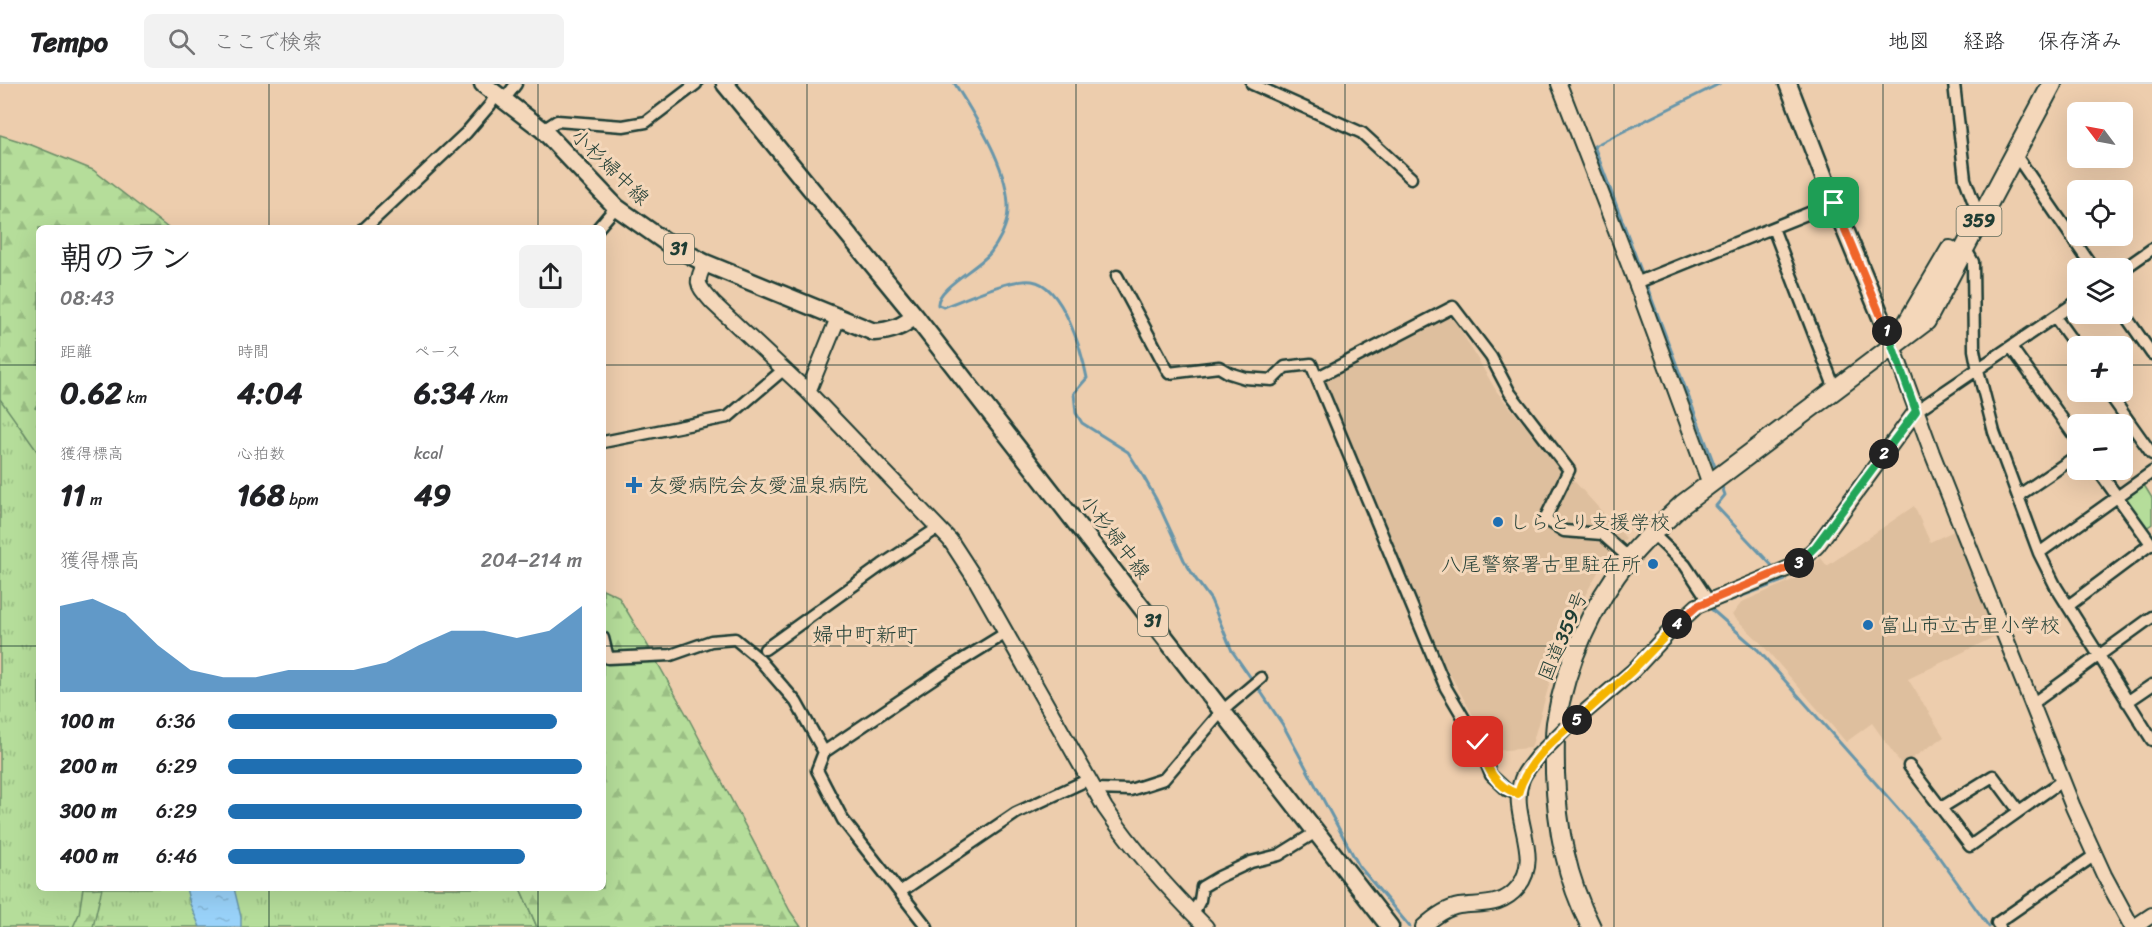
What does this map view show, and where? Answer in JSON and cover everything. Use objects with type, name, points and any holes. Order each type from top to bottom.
[{"type":"highway","name":"国道359号","points":[[1893,346],[1975,206],[2041,84]]},
{"type":"highway","name":"国道359号","points":[[1591,927],[1581,908],[1566,865],[1556,802],[1556,725],[1573,659],[1590,620],[1610,584],[1629,558],[1683,504],[1926,321],[2052,84]]},
{"type":"main road","name":"小杉婦中線","points":[[725,84],[915,316],[1390,927]]},
{"type":"main road","points":[[1788,84],[1893,346]]},
{"type":"main road","name":"小杉婦中線","points":[[494,93],[543,130],[616,207],[667,243],[705,263],[873,332],[890,331],[904,326],[915,316]]},
{"type":"street","points":[[368,225],[466,133],[490,105],[494,93],[516,84]]},
{"type":"street","points":[[543,130],[557,121],[623,126],[646,122],[696,84]]},
{"type":"street","points":[[1252,84],[1362,133],[1411,178]]},
{"type":"street","points":[[1559,84],[1710,484]]},
{"type":"street","points":[[1954,84],[1965,178],[1975,206]]},
{"type":"street","points":[[2015,154],[2086,258]]},
{"type":"street","points":[[1636,283],[1834,203]]},
{"type":"street","points":[[601,225],[616,207]]},
{"type":"street","points":[[1773,228],[1835,389]]},
{"type":"street","points":[[1965,248],[1973,262],[1974,350],[1978,370],[1994,432],[2039,554],[2055,587],[2152,740]]},
{"type":"street","points":[[2133,262],[2152,249]]},
{"type":"street","points":[[705,263],[698,278],[700,288],[713,303],[808,392],[950,540],[1006,633],[1090,785],[1126,839],[1197,922]]},
{"type":"street","points":[[1117,276],[1169,373],[1219,367],[1245,378],[1272,380],[1285,367],[1311,364],[1446,688],[1478,742],[1491,775],[1507,790],[1518,794]]},
{"type":"street","points":[[1318,377],[1453,307],[1491,357],[1510,393],[1569,470],[1545,519],[1564,531],[1602,534],[1629,558]]},
{"type":"street","points":[[1423,927],[1441,913],[1457,906],[1492,905],[1508,898],[1519,886],[1525,875],[1529,856],[1520,818],[1518,794],[1522,778],[1538,757],[1566,728],[1624,679],[1697,606],[1799,564],[1816,546],[1916,411],[2067,309]]},
{"type":"street","points":[[2055,317],[2069,336]]},
{"type":"street","points":[[808,392],[838,318]]},
{"type":"street","points":[[2131,324],[2152,354]]},
{"type":"street","points":[[1893,346],[1916,411],[2062,780],[2095,855],[2133,927],[2152,915]]},
{"type":"street","points":[[2011,347],[2067,426]]},
{"type":"street","points":[[606,441],[728,417],[783,370]]},
{"type":"street","points":[[2115,402],[2152,454]]},
{"type":"street","points":[[2018,496],[2067,463]]},
{"type":"street","points":[[2039,554],[2152,472]]},
{"type":"street","points":[[2068,606],[2152,545],[2105,480]]},
{"type":"street","points":[[765,649],[938,528]]},
{"type":"street","points":[[1652,533],[1685,565],[1709,600]]},
{"type":"street","points":[[2032,704],[2152,617]]},
{"type":"street","points":[[927,927],[843,820],[817,770],[824,752],[941,673],[1006,633]]},
{"type":"street","points":[[606,650],[608,658],[671,655],[711,641],[735,639],[758,658],[795,702],[824,752]]},
{"type":"street","points":[[900,892],[1016,813],[1090,785],[1131,790],[1164,779],[1222,711],[1261,678]]},
{"type":"street","points":[[2127,702],[2152,685]]},
{"type":"street","points":[[1909,766],[1970,846],[2062,780]]},
{"type":"street","points":[[1941,808],[1993,776],[2019,811]]},
{"type":"street","points":[[1197,922],[1202,887],[1251,862],[1279,855],[1316,832]]},
{"type":"street","points":[[2000,927],[1997,923],[2095,855]]},
{"type":"shaded area","name":"しらとり支援学校","points":[[1451,314],[1497,392],[1626,538],[1602,565],[1569,624],[1531,748],[1493,751],[1437,651],[1324,380]]},
{"type":"shaded area","name":"富山市立古里小学校","points":[[1914,506],[1930,542],[1954,531],[1998,635],[1908,679],[1944,737],[1902,765],[1872,723],[1846,742],[1759,641],[1732,615],[1742,602],[1795,579],[1821,558],[1827,566]]},
{"type":"green space","points":[[0,135],[93,170],[164,225],[36,225],[36,450],[0,399]]},
{"type":"green space","points":[[0,339],[36,352],[36,891],[521,891],[537,927],[0,927]]},
{"type":"green space","points":[[2144,485],[2152,498],[2152,524],[2146,528],[2126,498]]},
{"type":"green space","points":[[606,590],[618,596],[648,646],[790,911],[801,927],[537,927],[521,891],[606,891]]},
{"type":"green space","points":[[83,891],[101,891],[93,927],[73,927],[79,914]]},
{"type":"water","points":[[187,891],[235,891],[241,927],[200,927]]},
{"type":"waterway","points":[[955,84],[983,131],[1000,167],[1008,203],[1007,219],[1001,236],[991,252],[951,285],[939,298],[938,305],[944,307],[988,290],[1023,281],[1043,285],[1053,294],[1062,307],[1076,337],[1087,378],[1074,393],[1076,413],[1082,423],[1128,452],[1156,499],[1184,560],[1211,600],[1232,651],[1253,681]]},
{"type":"waterway","points":[[1717,472],[1594,146],[1719,84]]},
{"type":"waterway","points":[[1721,484],[1725,495],[1716,506],[1776,570]]},
{"type":"waterway","points":[[1782,577],[1785,580],[1710,608],[1758,650],[1931,846],[1989,927]]},
{"type":"waterway","points":[[1257,686],[1283,725],[1359,866],[1410,927]]},
{"type":"place","name":"友愛病院会友愛温泉病院","points":[[634,485]]},
{"type":"place","name":"しらとり支援学校","points":[[1498,522]]},
{"type":"place","name":"八尾警察署古里駐在所","points":[[1653,564]]},
{"type":"place","name":"富山市立古里小学校","points":[[1868,625]]},
{"type":"district","name":"婦中町新町","points":[[865,635]]},
{"type":"route","points":[[1478,742],[1491,775],[1507,790],[1518,794],[1522,778],[1538,757],[1566,728],[1632,671],[1697,606],[1799,564],[1816,546],[1916,411],[1893,346],[1834,203]]}]
